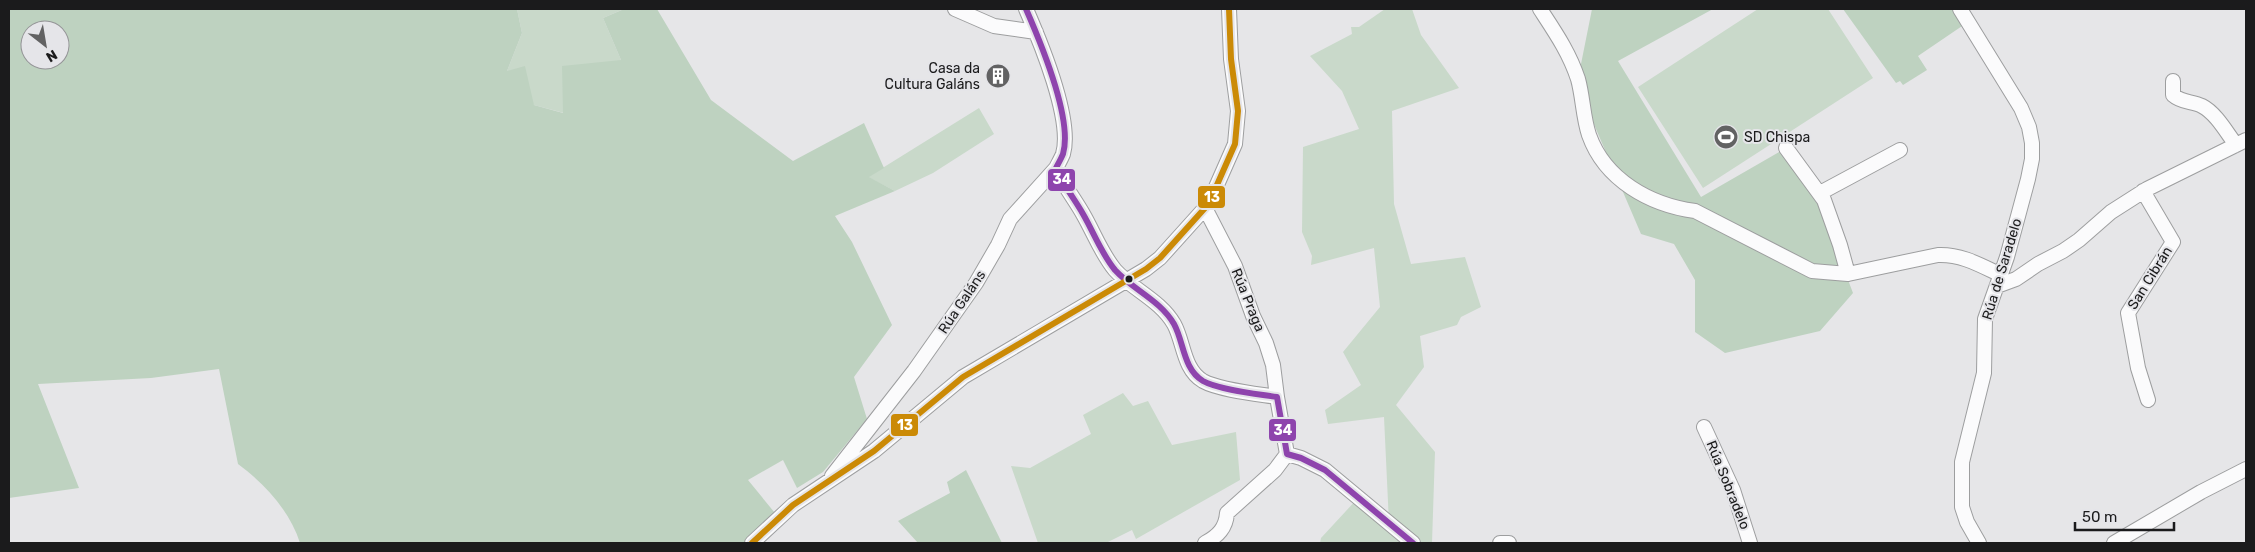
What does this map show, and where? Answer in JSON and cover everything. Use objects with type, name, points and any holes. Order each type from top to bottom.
[{"type":"street","points":[[955,9],[994,26],[1036,32]]},
{"type":"street","name":"Rúa Galáns","points":[[830,481],[833,472],[914,370],[976,283],[1014,214],[1056,168],[1063,153],[1064,130],[1057,94],[1036,32],[1026,9]]},
{"type":"street","points":[[752,543],[793,505],[874,451],[963,377],[1120,284],[1129,281],[1160,258],[1209,203],[1235,144],[1238,111],[1231,59],[1229,9]]},
{"type":"street","points":[[1540,9],[1558,35],[1578,79],[1585,122],[1595,149],[1610,170],[1634,191],[1665,204],[1695,211],[1717,220],[1786,259],[1812,271],[1848,274],[1938,255],[1951,255],[1979,264],[1999,280],[2016,279],[2080,240],[2111,212],[2144,191],[2241,143],[2210,111],[2202,106],[2182,101],[2173,95],[2173,81]]},
{"type":"street","name":"Rúa de Saradelo","points":[[1960,9],[2020,108],[2032,143],[2032,159],[2028,179],[1999,280],[1985,319],[1984,373],[1962,462],[1962,508],[1967,522],[1979,543]]},
{"type":"street","points":[[1786,148],[1820,193],[1840,245],[1848,274]]},
{"type":"street","points":[[1820,193],[1900,150]]},
{"type":"street","points":[[1056,168],[1083,214],[1102,252],[1116,271],[1157,304],[1173,323],[1187,360],[1197,377],[1213,385],[1277,397]]},
{"type":"street","name":"San Cibrán","points":[[2144,191],[2173,242],[2128,312],[2138,368],[2148,400]]},
{"type":"street","name":"Rúa Praga","points":[[1204,208],[1235,266],[1253,316],[1266,343],[1273,365],[1286,454]]},
{"type":"street","name":"Rúa Sobradelo","points":[[1704,427],[1733,490],[1750,543]]},
{"type":"street","points":[[863,435],[866,446],[874,451]]},
{"type":"street","points":[[1205,543],[1221,532],[1227,522],[1228,513],[1275,470],[1286,454],[1301,458],[1326,470],[1413,543]]},
{"type":"street","points":[[2114,543],[2246,468]]},
{"type":"street","points":[[1500,543],[1509,543]]},
{"type":"green space","points":[[9,9],[517,9],[522,33],[507,71],[525,66],[534,105],[563,113],[562,66],[621,60],[603,18],[624,9],[657,9],[711,100],[793,161],[864,123],[884,168],[869,177],[895,191],[835,216],[852,242],[892,325],[854,377],[867,419],[823,472],[797,488],[783,460],[748,480],[779,518],[752,543],[300,543],[296,531],[283,509],[257,480],[238,464],[219,369],[151,378],[38,384],[79,488],[9,498]]},
{"type":"green space","points":[[517,9],[624,9],[603,18],[621,60],[564,113],[534,105],[507,71],[522,33]]},
{"type":"green space","points":[[1385,9],[1412,9],[1421,35],[1459,88],[1392,111],[1394,204],[1411,264],[1465,257],[1481,307],[1461,317],[1457,325],[1420,336],[1424,367],[1396,405],[1435,452],[1432,543],[1320,543],[1321,538],[1358,498],[1389,523],[1384,417],[1328,424],[1325,410],[1361,385],[1343,352],[1380,307],[1374,248],[1311,265],[1312,256],[1302,232],[1303,147],[1359,129],[1342,91],[1310,56],[1352,34],[1351,27],[1359,27]]},
{"type":"green space","points":[[1592,9],[1713,9],[1618,61],[1701,197],[1786,148],[1808,175],[1853,293],[1820,331],[1725,353],[1695,332],[1695,280],[1674,244],[1641,234],[1581,94],[1578,79]]},
{"type":"green space","name":"SD Chispa","points":[[1758,9],[1828,9],[1873,78],[1703,188],[1638,87]]},
{"type":"green space","points":[[1843,9],[1961,9],[1968,22],[1918,56],[1927,70],[1903,85],[1900,81],[1896,83]]},
{"type":"green space","points":[[979,108],[994,134],[933,173],[895,191],[868,177]]},
{"type":"green space","points":[[1123,393],[1133,406],[1148,401],[1172,445],[1236,432],[1240,480],[1136,539],[1132,530],[1106,543],[1038,543],[1011,466],[1030,468],[1091,434],[1083,415]]},
{"type":"green space","points":[[966,470],[1002,543],[918,543],[898,521],[950,493],[947,482]]},
{"type":"transit line","name":"34","points":[[1026,9],[1054,81],[1063,122],[1065,139],[1063,154],[1056,168],[1115,270],[1168,316],[1174,324],[1191,370],[1196,376],[1219,387],[1277,397],[1287,454],[1301,458],[1325,470],[1413,543]]},
{"type":"transit line","name":"13","points":[[752,543],[793,505],[874,451],[963,377],[1146,269],[1160,258],[1205,208],[1235,144],[1238,111],[1231,59],[1229,9]]},
{"type":"place","name":"Casa da Cultura Galáns","points":[[998,76]]},
{"type":"place","name":"SD Chispa","points":[[1726,137]]}]
